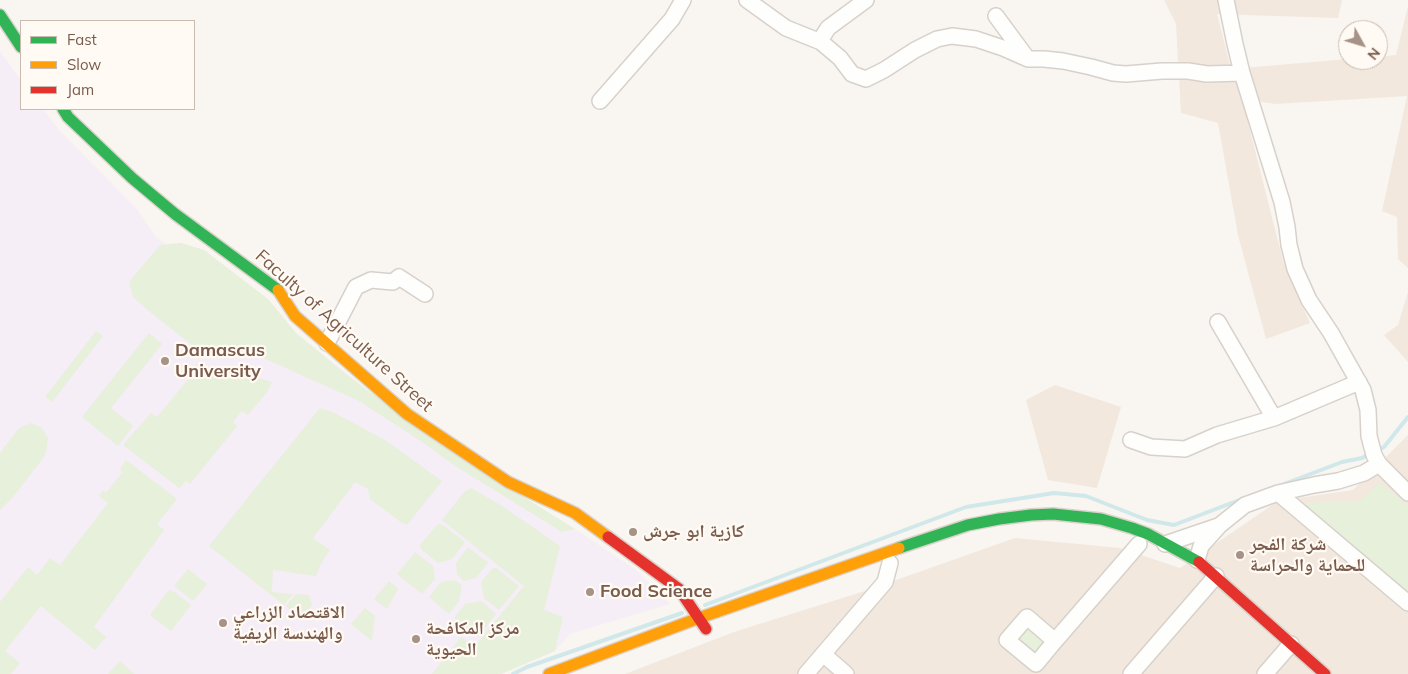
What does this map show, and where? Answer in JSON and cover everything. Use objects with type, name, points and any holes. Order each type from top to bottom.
[{"type":"main road","points":[[0,15],[20,45]]},
{"type":"main road","name":"Faculty of Agriculture Street","points":[[64,110],[68,117],[132,178],[175,214],[276,288],[295,316],[407,414],[508,482],[574,513],[679,589],[707,629]]},
{"type":"main road","points":[[549,674],[699,618],[968,525],[1000,519],[1053,514],[1101,519],[1148,534],[1197,560],[1325,674]]},
{"type":"main road","points":[[872,569],[952,542]]},
{"type":"main road","points":[[1135,543],[1152,546],[1165,544]]},
{"type":"street","points":[[600,101],[672,19],[683,0]]},
{"type":"street","points":[[747,0],[786,28],[821,42],[840,58],[852,74],[866,78],[884,70],[915,50],[937,39],[952,36],[976,39],[1028,59],[1063,61],[1091,66],[1113,73],[1126,74],[1162,71],[1216,74],[1242,73]]},
{"type":"street","points":[[821,42],[828,28],[866,0]]},
{"type":"street","points":[[1226,0],[1242,73],[1282,202],[1295,270],[1309,300],[1364,390],[1368,410],[1369,436],[1376,460],[1408,493]]},
{"type":"street","points":[[996,16],[1028,59]]},
{"type":"street","points":[[327,343],[356,287],[372,280],[393,282],[399,277],[425,294]]},
{"type":"street","points":[[1218,322],[1274,418]]},
{"type":"street","points":[[1131,440],[1151,447],[1185,449],[1217,436],[1274,418],[1359,382]]},
{"type":"street","points":[[1197,560],[1201,546],[1220,525],[1245,505],[1278,493],[1338,481],[1364,473],[1376,460]]},
{"type":"street","points":[[1278,493],[1408,603]]},
{"type":"street","points":[[1165,544],[1220,525]]},
{"type":"street","points":[[1055,641],[1135,543]]},
{"type":"street","points":[[806,674],[885,582],[890,563]]},
{"type":"street","points":[[1131,674],[1216,576]]},
{"type":"street","points":[[1265,674],[1291,644]]},
{"type":"street","points":[[824,654],[846,674]]},
{"type":"shaded area","points":[[1164,0],[1342,0],[1338,18],[1217,14],[1231,69],[1338,60],[1338,70],[1388,70],[1388,56],[1396,55],[1408,6],[1408,268],[1398,259],[1397,217],[1382,211],[1407,96],[1276,104],[1242,99],[1283,261],[1310,323],[1266,339],[1238,235],[1218,123],[1181,113],[1176,24]]},
{"type":"shaded area","name":"Damascus University","points":[[0,51],[20,79],[20,110],[44,110],[60,131],[137,209],[156,237],[166,244],[181,243],[204,250],[268,299],[296,333],[366,389],[463,459],[635,569],[670,604],[570,634],[555,651],[501,674],[0,674]]},
{"type":"shaded area","points":[[1408,292],[1408,362],[1384,335],[1398,325]]},
{"type":"shaded area","points":[[1055,385],[1121,407],[1097,488],[1048,480],[1026,400]]},
{"type":"shaded area","points":[[1408,435],[1408,674],[625,674],[734,632],[868,590],[1015,538],[1120,548],[1180,568],[1278,501],[1353,490]]},
{"type":"green space","points":[[181,243],[204,250],[268,299],[296,333],[366,389],[463,459],[575,529],[562,532],[457,467],[359,401],[259,356],[192,345],[133,297],[129,282],[160,245]]},
{"type":"green space","points":[[96,331],[103,336],[52,402],[45,397]]},
{"type":"green space","points":[[149,333],[162,344],[111,408],[133,426],[118,446],[82,417]]},
{"type":"green space","points":[[195,365],[232,371],[272,382],[267,392],[248,415],[242,411],[233,422],[237,426],[190,484],[186,481],[179,488],[123,445],[151,413],[157,417],[191,376],[189,374]]},
{"type":"green space","points":[[320,408],[333,412],[385,440],[442,481],[407,525],[370,499],[368,489],[355,482],[313,538],[330,550],[320,565],[316,576],[273,570],[272,592],[293,594],[284,605],[209,546]]},
{"type":"green space","points":[[31,423],[42,428],[48,438],[44,457],[13,497],[0,510],[0,453],[19,428]]},
{"type":"green space","points":[[126,460],[177,499],[157,524],[164,530],[94,627],[106,637],[95,650],[41,606],[5,651],[20,663],[11,674],[0,674],[0,602],[28,567],[37,575],[50,558],[60,565],[108,503],[99,496],[103,490],[106,493],[122,473],[120,469]]},
{"type":"green space","points":[[1380,482],[1408,506],[1408,598],[1299,503],[1360,501]]},
{"type":"green space","points":[[471,488],[502,506],[560,546],[544,610],[563,617],[555,651],[501,674],[432,674],[461,637],[474,647],[524,586],[442,520],[464,492]]},
{"type":"green space","points":[[438,524],[443,525],[465,542],[452,559],[438,563],[421,549],[420,545]]},
{"type":"green space","points":[[468,547],[488,563],[476,578],[464,581],[457,574],[456,563]]},
{"type":"green space","points":[[415,552],[433,566],[435,579],[422,594],[397,574]]},
{"type":"green space","points":[[493,568],[496,568],[519,586],[499,610],[484,598],[481,582]]},
{"type":"green space","points":[[188,569],[207,584],[193,601],[174,586]]},
{"type":"green space","points":[[454,580],[462,585],[459,601],[449,614],[429,597],[441,582]]},
{"type":"green space","points":[[389,581],[398,589],[387,609],[374,599]]},
{"type":"green space","points":[[169,590],[191,605],[171,631],[150,615]]},
{"type":"green space","points":[[296,594],[309,595],[312,605],[301,618],[286,606]]},
{"type":"green space","points":[[481,601],[496,614],[478,637],[454,618],[465,604]]},
{"type":"green space","points":[[365,608],[375,616],[372,641],[351,624]]},
{"type":"green space","points":[[1025,627],[1031,627],[1048,640],[1040,652],[1028,653],[1017,642],[1016,637]]},
{"type":"green space","points":[[120,661],[134,674],[108,674]]},
{"type":"waterway","points":[[1376,451],[1384,447],[1408,417]]},
{"type":"waterway","points":[[1279,486],[1342,462],[1362,458],[1369,454]]},
{"type":"waterway","points":[[705,605],[966,507],[1054,493],[1086,496],[1147,520],[1174,525],[1242,499]]},
{"type":"waterway","points":[[513,674],[527,667],[682,613]]},
{"type":"traffic: fast","points":[[0,15],[20,45]]},
{"type":"traffic: fast","points":[[64,110],[68,117],[132,178],[175,214],[278,290]]},
{"type":"traffic: fast","points":[[899,548],[968,525],[999,519],[1053,514],[1101,519],[1132,528],[1148,534],[1199,562]]},
{"type":"traffic: slow","points":[[278,290],[295,316],[407,414],[508,482],[575,513],[608,537]]},
{"type":"traffic: slow","points":[[549,674],[699,618],[899,548]]},
{"type":"traffic: jam","points":[[608,537],[679,589],[706,629]]},
{"type":"traffic: jam","points":[[1199,562],[1325,674]]},
{"type":"place","name":"Damascus University","points":[[165,361]]},
{"type":"place","name":"كازية ابو جرش","points":[[633,532]]},
{"type":"place","name":"شركة الفجر للحماية والحراسة","points":[[1240,555]]},
{"type":"place","name":"Food Science","points":[[590,592]]},
{"type":"place","name":"الاقتصاد الزراعي والهندسة الريفية","points":[[223,623]]},
{"type":"place","name":"مركز المكافحة الحيوية","points":[[416,639]]}]
